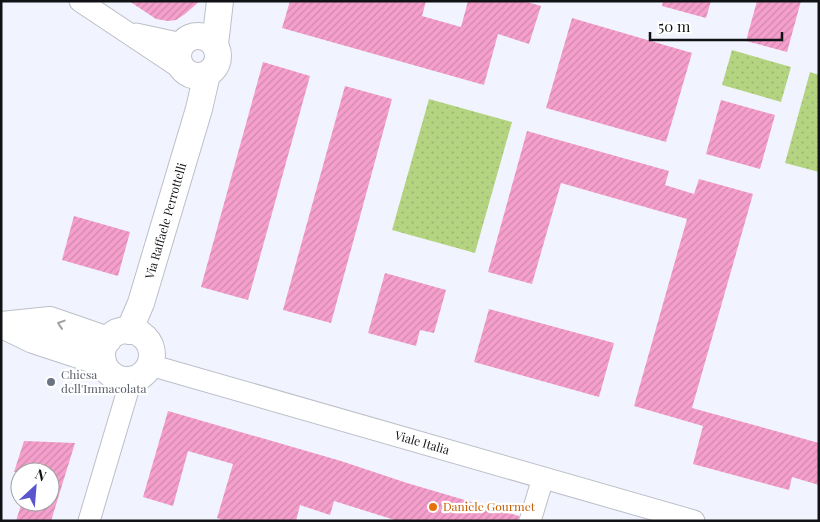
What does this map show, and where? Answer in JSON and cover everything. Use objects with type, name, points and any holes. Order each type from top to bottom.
[{"type":"main road","points":[[199,41],[218,52],[218,60],[213,70],[194,73],[178,60],[179,50],[199,41],[219,1]]},
{"type":"main road","name":"Via Raffaele Perrottelli","points":[[113,344],[141,303],[199,109],[194,73]]},
{"type":"main road","points":[[3,325],[33,340],[113,344],[141,335],[149,345],[152,353],[140,372],[116,378],[109,373],[113,344]]},
{"type":"street","points":[[80,1],[194,73]]},
{"type":"street","points":[[128,32],[199,41]]},
{"type":"street","points":[[89,521],[140,372]]},
{"type":"street","name":"Viale Italia","points":[[140,372],[543,478],[694,521]]},
{"type":"street","points":[[530,521],[543,478]]},
{"type":"green space","points":[[732,50],[791,67],[781,102],[722,85]]},
{"type":"green space","points":[[810,72],[819,75],[819,172],[785,163]]},
{"type":"green space","points":[[429,99],[512,122],[475,253],[392,230]]},
{"type":"building","points":[[129,1],[200,1],[176,20],[168,21],[156,19]]},
{"type":"building","points":[[290,1],[426,1],[422,16],[461,27],[468,1],[524,1],[541,6],[529,44],[498,34],[484,85],[282,28]]},
{"type":"building","points":[[663,1],[711,1],[706,18],[662,6]]},
{"type":"building","points":[[757,1],[801,1],[787,52],[746,41]]},
{"type":"building","points":[[572,18],[692,53],[666,142],[546,108]]},
{"type":"building","points":[[263,62],[310,76],[248,300],[201,287]]},
{"type":"building","points":[[345,86],[392,99],[331,323],[283,310]]},
{"type":"building","points":[[721,100],[775,115],[760,169],[706,154]]},
{"type":"building","points":[[527,131],[669,171],[665,185],[694,194],[699,179],[753,194],[692,408],[819,443],[819,485],[792,477],[789,490],[693,464],[703,426],[634,406],[687,219],[561,183],[532,284],[488,272]]},
{"type":"building","points":[[74,216],[130,232],[118,276],[62,260]]},
{"type":"building","points":[[385,273],[446,290],[434,333],[420,330],[416,346],[368,333]]},
{"type":"building","points":[[489,309],[614,343],[599,397],[474,362]]},
{"type":"building","points":[[168,411],[341,461],[407,483],[519,516],[518,521],[398,521],[334,501],[330,515],[300,505],[296,521],[225,521],[217,518],[233,464],[188,451],[173,506],[143,497]]},
{"type":"building","points":[[24,441],[75,443],[60,492],[60,462],[17,462]]},
{"type":"building","points":[[19,512],[54,512],[51,521],[16,521]]},
{"type":"place","name":"Chiesa dell'Immacolata","points":[[51,382]]},
{"type":"place","name":"Daniele Gourmet","points":[[433,507]]}]
